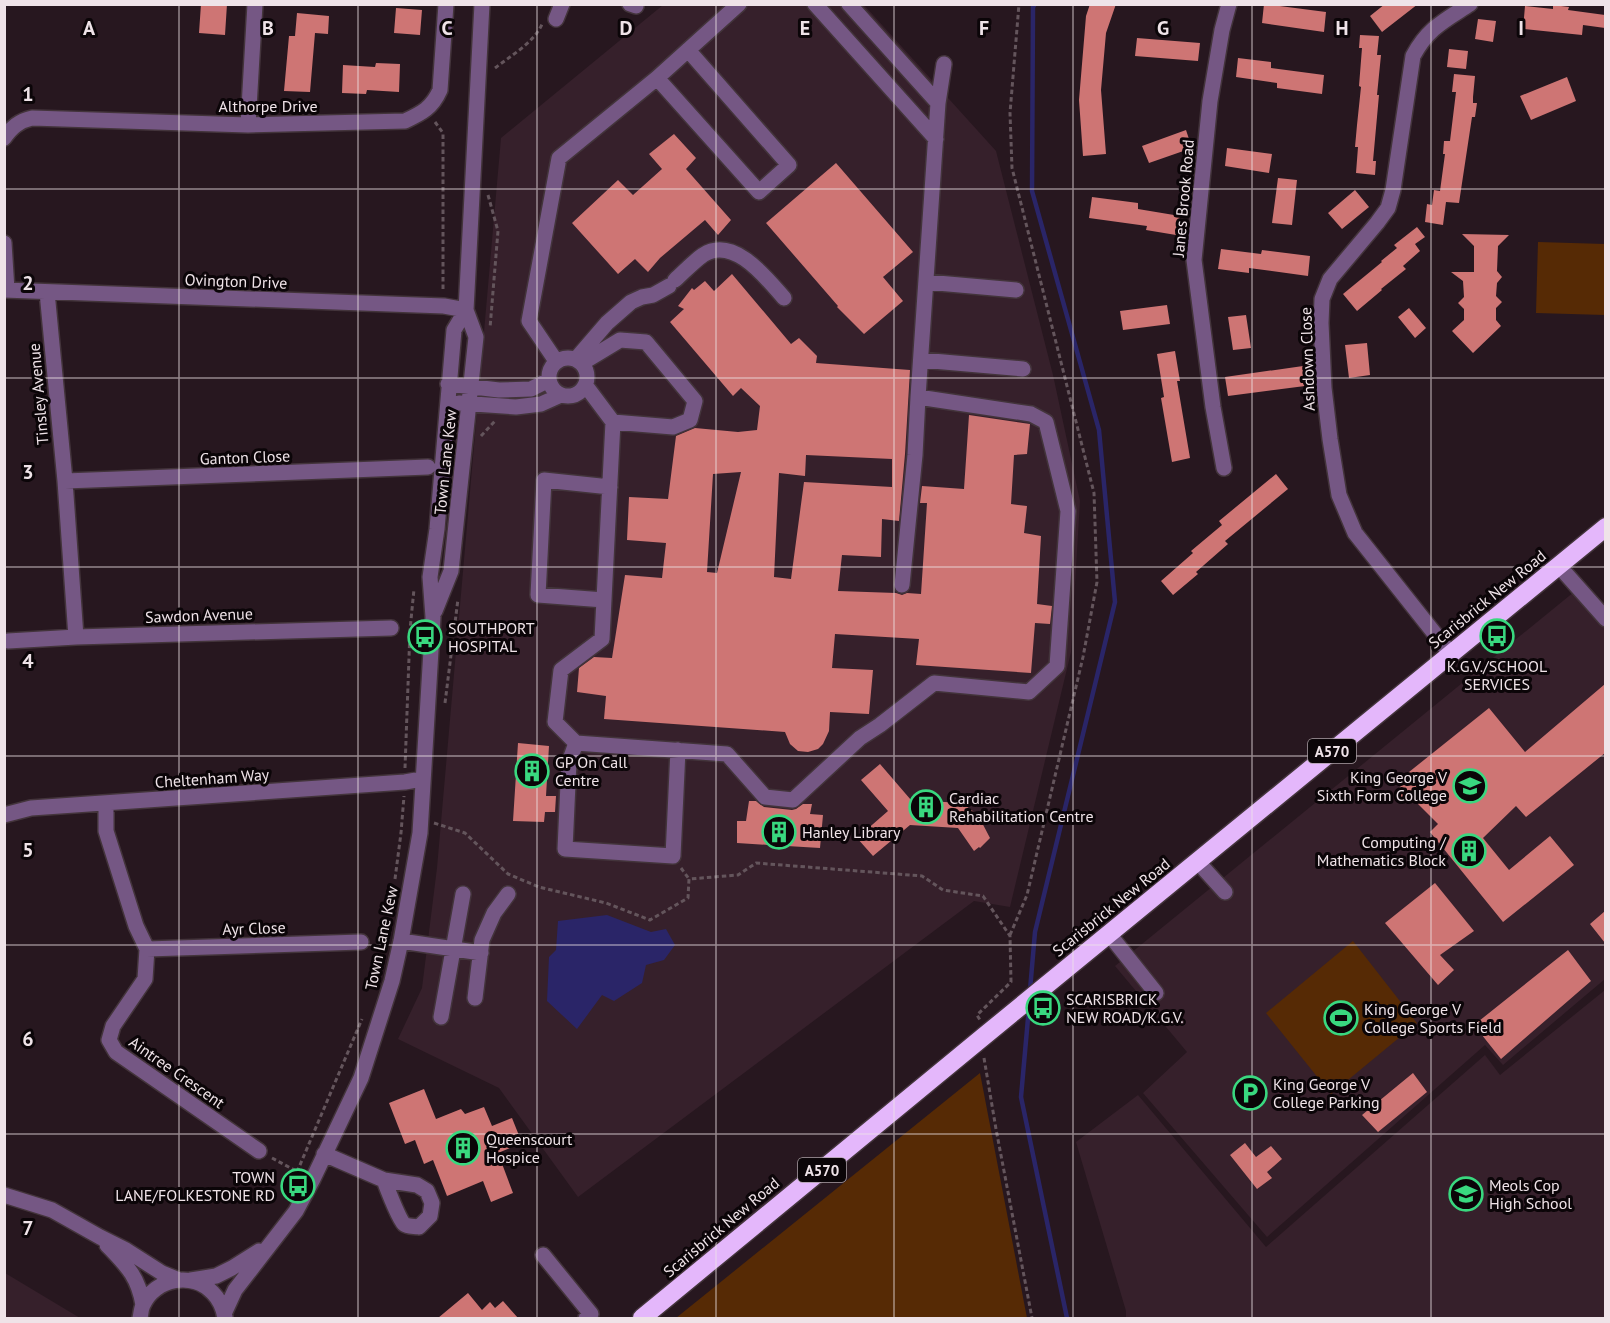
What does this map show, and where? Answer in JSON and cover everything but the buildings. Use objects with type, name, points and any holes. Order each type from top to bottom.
[{"type":"highway","name":"Scarisbrick New Road","points":[[642,1318],[1605,527]]},
{"type":"street","points":[[248,125],[255,4]]},
{"type":"street","points":[[426,110],[435,101],[440,90],[446,4]]},
{"type":"street","name":"Town Lane Kew","points":[[432,617],[451,571],[476,337],[466,310],[482,4]]},
{"type":"street","points":[[556,20],[562,4]]},
{"type":"street","points":[[556,362],[529,321],[559,158],[657,78],[740,4]]},
{"type":"street","points":[[815,4],[936,139]]},
{"type":"street","points":[[849,4],[938,103]]},
{"type":"street","name":"Janes Brook Road","points":[[1224,468],[1213,407],[1194,260],[1210,100],[1222,30],[1229,4]]},
{"type":"street","name":"Ashdown Close","points":[[1450,653],[1355,533],[1339,495],[1324,388],[1321,323],[1323,298],[1330,279],[1388,208],[1393,190],[1413,56],[1421,42],[1435,26],[1470,4]]},
{"type":"street","points":[[657,78],[759,192],[789,165],[688,50]]},
{"type":"street","points":[[902,585],[915,455],[938,103],[944,64]]},
{"type":"street","name":"Althorpe Drive","points":[[4,138],[20,121],[32,118],[248,125],[405,122],[426,110]]},
{"type":"street","points":[[4,243],[6,290]]},
{"type":"street","points":[[579,361],[607,323],[631,302],[653,295],[672,283],[704,255],[714,251],[741,256],[752,263],[784,297]]},
{"type":"street","points":[[926,282],[1016,290]]},
{"type":"street","name":"Ovington Drive","points":[[6,290],[444,306],[466,310]]},
{"type":"street","name":"Tinsley Avenue","points":[[47,292],[76,637]]},
{"type":"street","name":"Town Lane Kew","points":[[225,1316],[235,1290],[296,1211],[313,1179],[361,1078],[392,981],[420,833],[432,617],[430,577],[437,529],[454,330],[466,310]]},
{"type":"street","points":[[579,361],[620,340],[646,342],[695,401],[690,420],[674,427],[613,422]]},
{"type":"street","points":[[570,357],[579,361],[588,373],[586,386],[576,395],[561,395],[556,392],[549,380],[549,373],[556,362],[570,357]]},
{"type":"street","points":[[921,360],[1023,369]]},
{"type":"street","points":[[448,384],[499,390],[531,389],[549,380]]},
{"type":"street","points":[[586,386],[613,422],[602,639],[561,670],[555,722],[576,743],[728,754],[765,797],[793,800],[860,738],[934,683],[1029,692],[1057,666],[1068,511],[1046,422],[1031,414],[918,397]]},
{"type":"street","points":[[447,402],[516,407],[541,404],[561,395]]},
{"type":"street","name":"Ganton Close","points":[[64,481],[428,467]]},
{"type":"street","points":[[604,600],[538,595],[544,480],[610,487]]},
{"type":"street","points":[[1559,566],[1605,619]]},
{"type":"street","name":"Sawdon Avenue","points":[[8,641],[391,628]]},
{"type":"street","points":[[576,743],[569,762],[565,849],[672,856],[678,750]]},
{"type":"street","name":"Cheltenham Way","points":[[4,815],[30,808],[422,779]]},
{"type":"street","name":"Aintree Crescent","points":[[106,804],[106,831],[136,927],[147,949],[145,979],[113,1026],[109,1040],[116,1052],[259,1151]]},
{"type":"street","points":[[1197,861],[1225,892]]},
{"type":"street","points":[[441,1017],[463,894]]},
{"type":"street","points":[[475,998],[482,940],[494,913],[508,894]]},
{"type":"street","points":[[1108,934],[1156,993]]},
{"type":"street","points":[[401,941],[481,953]]},
{"type":"street","name":"Ayr Close","points":[[147,949],[361,942]]},
{"type":"street","points":[[324,1154],[384,1180]]},
{"type":"street","points":[[4,1196],[52,1210],[100,1238],[126,1250],[162,1273],[205,1286],[214,1293],[225,1316]]},
{"type":"street","points":[[100,1238],[128,1266],[138,1283],[140,1313]]},
{"type":"street","name":"Town Lane Kew","points":[[140,1313],[151,1293],[160,1286],[174,1280],[216,1276],[274,1241]]},
{"type":"street","points":[[543,1255],[591,1314],[586,1318]]},
{"type":"path","points":[[490,72],[536,35],[542,25],[542,18],[556,20]]},
{"type":"path","points":[[426,110],[443,133],[444,306]]},
{"type":"path","points":[[393,887],[401,833],[405,782],[410,630],[415,585]]},
{"type":"path","points":[[391,628],[410,630]]},
{"type":"path","points":[[433,822],[465,833],[508,874],[539,887],[606,903],[650,920],[688,898],[688,879],[738,875],[756,863],[922,876],[943,890],[983,896],[1010,936],[1011,982],[977,1015],[995,1026],[997,1046],[984,1057],[1032,1318]]},
{"type":"path","points":[[297,1172],[363,1015]]},
{"type":"path","points":[[259,1151],[313,1179]]},
{"type":"shaded area","points":[[663,5],[864,5],[996,151],[1053,375],[1080,501],[1071,652],[1010,907],[974,901],[578,1197],[499,1088],[398,1039],[422,988],[437,868],[501,138]]},
{"type":"shaded area","points":[[1538,242],[1605,244],[1605,315],[1536,313]]},
{"type":"shaded area","name":"King George V Sixth Form College","points":[[1585,583],[1605,607],[1605,979],[1503,1065],[1485,1045],[1267,1237],[1143,1093],[1187,1052],[1115,966]]},
{"type":"shaded area","points":[[607,915],[651,932],[666,929],[675,945],[664,960],[646,965],[642,983],[614,1001],[602,995],[577,1029],[547,1001],[549,957],[556,950],[558,921]]},
{"type":"shaded area","name":"King George V College Sports Field","points":[[1353,941],[1417,1023],[1331,1094],[1266,1013]]},
{"type":"shaded area","name":"Meols Cop High School","points":[[1605,990],[1605,1318],[1126,1318],[1126,1311],[1076,1142],[1138,1095],[1266,1247],[1485,1055],[1500,1075]]},
{"type":"shaded area","points":[[980,1073],[1027,1318],[676,1318]]},
{"type":"shaded area","points":[[5,1273],[80,1318],[5,1318]]},
{"type":"waterway","points":[[1030,990],[1035,932],[1115,602],[1099,430],[1032,191],[1033,7],[1035,4]]},
{"type":"waterway","points":[[1029,1007],[1021,1097],[1067,1318]]},
{"type":"place","name":"K.G.V./SCHOOL SERVICES","points":[[1497,636]]},
{"type":"place","name":"SOUTHPORT HOSPITAL","points":[[425,637]]},
{"type":"place","name":"GP On Call Centre","points":[[532,771]]},
{"type":"place","name":"King George V Sixth Form College","points":[[1470,786]]},
{"type":"place","name":"Cardiac Rehabilitation Centre","points":[[926,807]]},
{"type":"place","name":"Hanley Library","points":[[779,832]]},
{"type":"place","name":"Computing / Mathematics Block","points":[[1469,851]]},
{"type":"place","name":"SCARISBRICK NEW ROAD/K.G.V.","points":[[1043,1008]]},
{"type":"place","name":"King George V College Sports Field","points":[[1341,1018]]},
{"type":"place","name":"King George V College Parking","points":[[1250,1093]]},
{"type":"place","name":"Queenscourt Hospice","points":[[463,1148]]},
{"type":"place","name":"TOWN LANE/FOLKESTONE RD","points":[[298,1186]]},
{"type":"place","name":"Meols Cop High School","points":[[1466,1194]]}]
